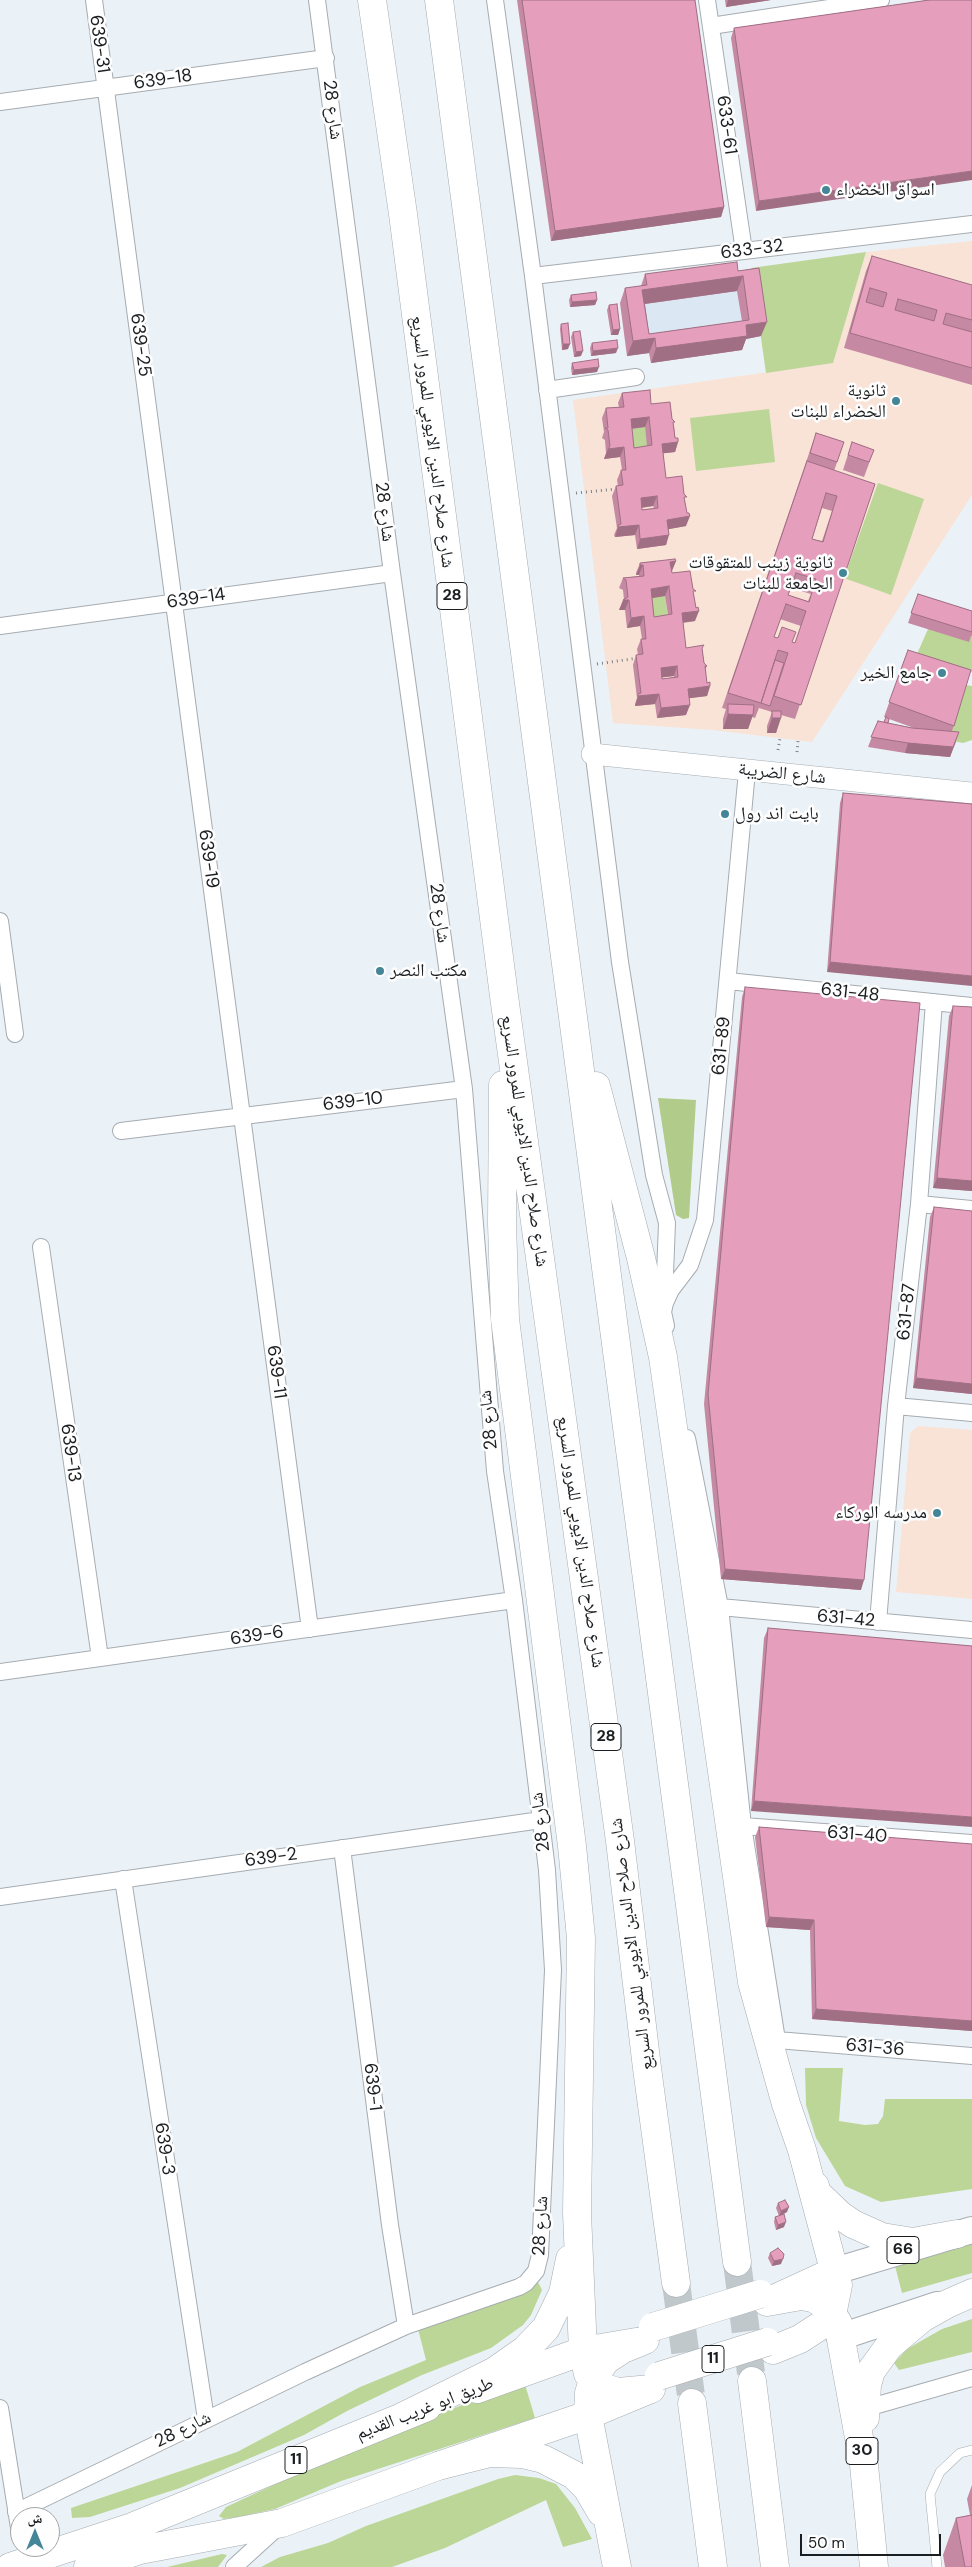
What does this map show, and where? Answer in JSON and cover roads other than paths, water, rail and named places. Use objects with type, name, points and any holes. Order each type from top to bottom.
[{"type":"highway","name":"شارع صلاح الدين الايوبي للمرور السريع","points":[[372,0],[403,214],[504,996],[619,1831],[647,2068],[676,2283]]},
{"type":"highway","points":[[439,0],[737,2262]]},
{"type":"highway","points":[[570,988],[641,1258],[663,1357],[752,1982],[783,2096],[817,2193],[840,2215],[853,2224],[882,2237],[913,2242],[964,2232]]},
{"type":"highway","points":[[504,996],[502,1205],[505,1319],[572,1846],[581,1938],[576,2213],[584,2363],[593,2379],[605,2388],[618,2392],[655,2383]]},
{"type":"highway","points":[[802,2150],[837,2278],[837,2324]]},
{"type":"highway","points":[[404,2416],[495,2371],[526,2350],[546,2328],[563,2293],[576,2213]]},
{"type":"highway","name":"طريق ابو غريب القديم","points":[[19,2559],[132,2527],[404,2416],[583,2351],[649,2334],[763,2298],[837,2278]]},
{"type":"highway","points":[[860,2410],[871,2371],[889,2346],[922,2318],[972,2293]]},
{"type":"highway","points":[[763,2298],[801,2296],[813,2298],[827,2306],[837,2324]]},
{"type":"highway","name":"11","points":[[88,2567],[140,2550],[282,2523],[438,2466],[588,2415],[655,2383],[837,2324]]},
{"type":"highway","name":"30","points":[[837,2324],[860,2410],[874,2567]]},
{"type":"highway","points":[[615,2556],[588,2415],[589,2394],[593,2379],[606,2360],[649,2334]]},
{"type":"highway","points":[[752,2381],[775,2567]]},
{"type":"highway","points":[[692,2402],[713,2567]]},
{"type":"highway","points":[[438,2466],[467,2458],[504,2452],[529,2455],[559,2466],[574,2475],[592,2495],[607,2525],[615,2556]]},
{"type":"main road","name":"66","points":[[837,2278],[964,2232]]},
{"type":"main road","points":[[837,2324],[972,2293]]},
{"type":"street","name":"639-31","points":[[94,0],[105,88]]},
{"type":"street","name":"شارع 28","points":[[26,2507],[206,2419],[406,2326],[519,2287],[532,2278],[539,2263],[553,1970],[550,1910],[514,1600],[489,1416],[464,1089],[392,573],[317,0]]},
{"type":"street","points":[[495,0],[548,390],[592,754],[620,962],[647,1140],[658,1191],[668,1223],[663,1312],[663,1357]]},
{"type":"street","name":"633-61","points":[[707,0],[744,250]]},
{"type":"street","points":[[711,26],[880,0]]},
{"type":"street","name":"639-18","points":[[0,102],[326,58]]},
{"type":"street","name":"639-25","points":[[105,88],[174,602]]},
{"type":"street","name":"633-32","points":[[533,276],[972,224]]},
{"type":"street","points":[[548,390],[636,377]]},
{"type":"street","name":"639-14","points":[[0,626],[392,573]]},
{"type":"street","name":"639-19","points":[[174,602],[241,1116]]},
{"type":"street","name":"شارع الضريبة","points":[[592,754],[972,793]]},
{"type":"street","name":"631-89","points":[[663,1312],[671,1290],[690,1265],[705,1220],[747,771]]},
{"type":"street","points":[[0,921],[15,1034]]},
{"type":"street","name":"631-48","points":[[728,981],[972,1006]]},
{"type":"street","name":"631-87","points":[[878,1622],[896,1406],[919,1204],[934,1002]]},
{"type":"street","name":"639-10","points":[[120,1131],[464,1089]]},
{"type":"street","name":"639-11","points":[[241,1116],[310,1629]]},
{"type":"street","points":[[919,1204],[972,1209]]},
{"type":"street","name":"639-13","points":[[41,1247],[100,1658]]},
{"type":"street","points":[[663,1312],[720,1607],[743,1826]]},
{"type":"street","points":[[896,1406],[972,1413]]},
{"type":"street","name":"639-6","points":[[0,1672],[514,1600]]},
{"type":"street","name":"631-42","points":[[720,1607],[972,1630]]},
{"type":"street","name":"639-2","points":[[0,1897],[541,1820]]},
{"type":"street","name":"631-40","points":[[743,1826],[972,1844]]},
{"type":"street","name":"631-36","points":[[743,1826],[777,2040],[972,2056]]},
{"type":"street","name":"639-1","points":[[342,1848],[390,2225],[406,2326]]},
{"type":"street","name":"639-3","points":[[123,1879],[206,2419]]},
{"type":"street","points":[[860,2410],[972,2378]]},
{"type":"street","points":[[0,2408],[15,2507]]},
{"type":"street","points":[[234,2567],[282,2523]]},
{"type":"lane","points":[[937,2567],[930,2494],[940,2472],[960,2453],[972,2450]]},
{"type":"tunnel","points":[[737,2262],[752,2381]]},
{"type":"tunnel","points":[[676,2283],[692,2403]]},
{"type":"place","name":"اسواق الخضراء","points":[[826,190]]},
{"type":"place","name":"ثانوية الخضراء للبنات","points":[[896,401]]},
{"type":"place","name":"ثانوية زينب للمتقوقات الجامعة للبنات","points":[[843,573]]},
{"type":"place","name":"جامع الخير","points":[[942,673]]},
{"type":"place","name":"بايت اند رول","points":[[725,814]]},
{"type":"place","name":"مكتب النصر","points":[[380,971]]},
{"type":"place","name":"مدرسه الوركاء","points":[[937,1513]]}]
